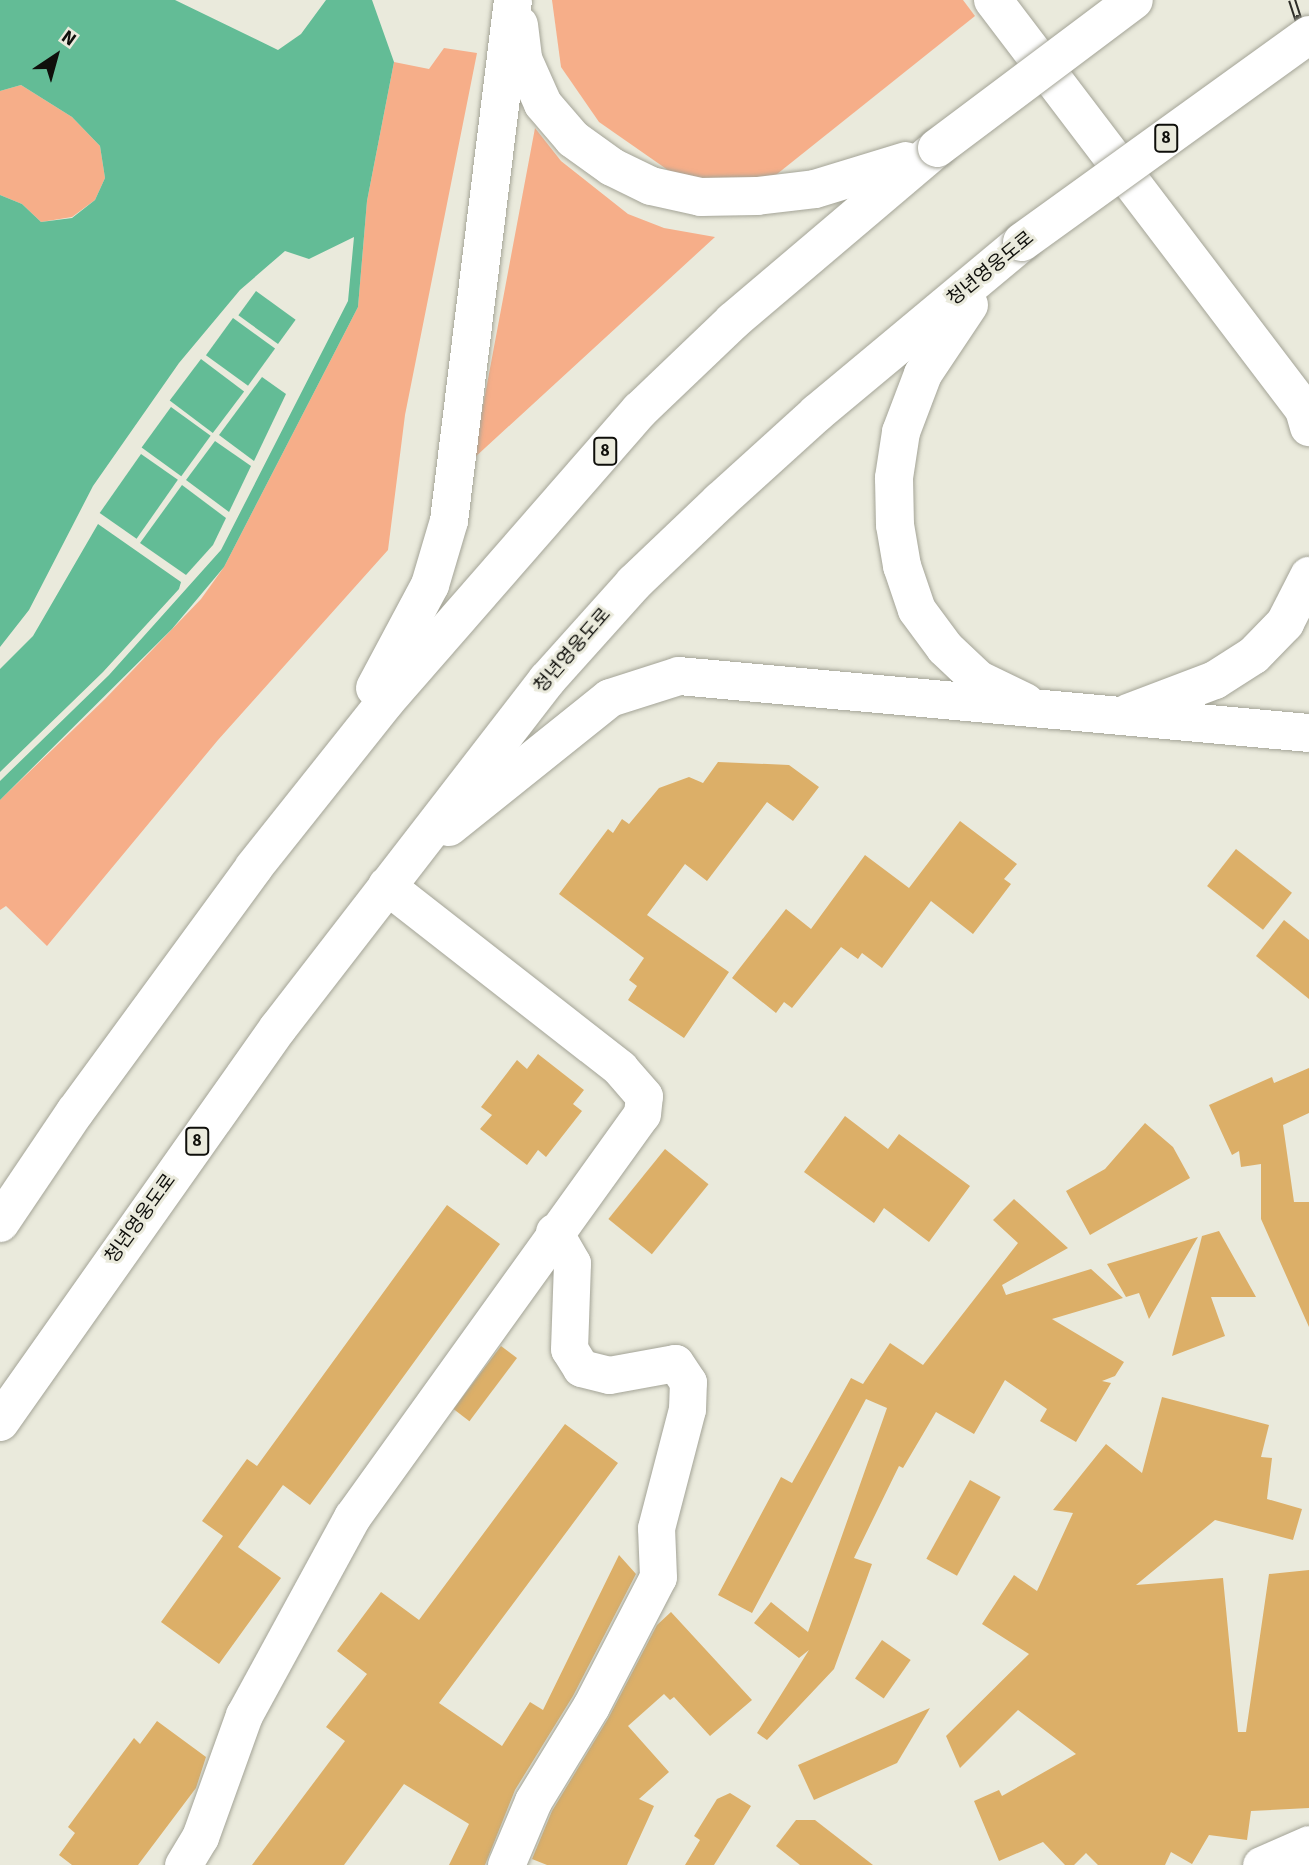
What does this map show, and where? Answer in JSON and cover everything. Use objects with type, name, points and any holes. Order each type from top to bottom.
[{"type":"main road","points":[[515,0],[523,59],[543,104],[573,139],[612,167],[651,186],[701,197],[815,189],[872,175],[937,148]]},
{"type":"main road","points":[[313,792],[400,646],[430,585],[449,521],[515,0]]},
{"type":"main road","points":[[993,0],[1307,416]]},
{"type":"main road","name":"8","points":[[0,1223],[75,1111],[313,792],[386,701],[640,410],[801,261],[937,148],[1134,0]]},
{"type":"main road","name":"청년영웅도로","points":[[0,1422],[80,1303],[393,875],[530,701],[634,583],[817,413],[1022,242],[1309,35]]},
{"type":"main road","points":[[1022,242],[950,328],[923,374],[901,432],[894,478],[895,526],[902,566],[917,610],[945,648],[979,680],[1022,701],[1071,715],[1120,715],[1215,680],[1254,655],[1285,623],[1309,576]]},
{"type":"main road","points":[[393,875],[610,698],[679,676],[1071,715],[1309,733]]},
{"type":"street","points":[[183,1865],[200,1837],[244,1715],[352,1517],[554,1231],[642,1114],[644,1096],[620,1068],[393,875]]},
{"type":"street","points":[[506,1865],[533,1801],[591,1706],[658,1577],[656,1528],[687,1409],[688,1382],[675,1363],[609,1376],[581,1368],[569,1349],[572,1263],[554,1231]]},
{"type":"street","points":[[1261,1865],[1309,1844]]},
{"type":"shaded area","points":[[0,0],[175,0],[278,50],[301,34],[326,0],[372,0],[394,62],[367,201],[358,307],[224,567],[172,629],[0,800],[0,781],[109,675],[221,550],[348,301],[354,237],[309,259],[285,251],[240,290],[179,363],[93,486],[29,610],[0,647],[0,195],[22,204],[41,222],[72,218],[95,200],[105,178],[100,146],[72,117],[21,85],[0,91]]},
{"type":"shaded area","points":[[552,0],[963,0],[975,16],[762,186],[675,175],[599,122],[561,67]]},
{"type":"shaded area","points":[[444,48],[477,53],[405,415],[388,550],[218,740],[47,946],[6,906],[0,910],[0,800],[105,699],[201,599],[224,567],[358,307],[367,201],[394,62],[429,69]]},
{"type":"shaded area","points":[[21,85],[72,117],[100,146],[105,178],[95,200],[72,217],[41,222],[22,204],[0,195],[0,91]]},
{"type":"shaded area","points":[[535,128],[561,161],[628,214],[664,228],[715,237],[473,459]]},
{"type":"shaded area","points":[[256,291],[296,320],[278,344],[238,315]]},
{"type":"shaded area","points":[[233,318],[275,349],[248,386],[206,355]]},
{"type":"shaded area","points":[[201,359],[244,391],[213,433],[170,401]]},
{"type":"shaded area","points":[[262,377],[286,394],[254,461],[219,435]]},
{"type":"shaded area","points":[[171,407],[211,436],[181,476],[142,447]]},
{"type":"shaded area","points":[[215,441],[251,466],[229,512],[186,480]]},
{"type":"shaded area","points":[[141,454],[178,480],[137,539],[100,513]]},
{"type":"shaded area","points":[[182,485],[226,518],[213,545],[186,575],[140,543]]},
{"type":"shaded area","points":[[98,524],[181,582],[179,589],[103,672],[0,772],[0,669],[33,636]]},
{"type":"building","points":[[718,762],[789,765],[819,787],[793,821],[767,802],[707,881],[685,864],[647,915],[729,972],[684,1038],[628,1000],[637,986],[629,980],[644,958],[559,894],[608,829],[613,833],[622,819],[629,824],[659,788],[689,777],[703,783]]},
{"type":"building","points":[[960,821],[1017,864],[1004,879],[1011,884],[973,934],[931,901],[882,968],[862,953],[858,959],[841,947],[792,1008],[784,1002],[776,1013],[732,978],[786,909],[811,929],[865,855],[909,888]]},
{"type":"building","points":[[1236,849],[1292,893],[1263,930],[1207,886]]},
{"type":"building","points":[[1284,920],[1309,940],[1309,999],[1256,956]]},
{"type":"building","points":[[538,1054],[584,1090],[573,1104],[582,1111],[546,1157],[538,1150],[527,1165],[480,1129],[492,1115],[481,1107],[517,1060],[527,1069]]},
{"type":"building","points":[[1309,1068],[1309,1113],[1283,1125],[1294,1202],[1309,1202],[1309,1327],[1261,1219],[1261,1164],[1241,1167],[1239,1151],[1232,1155],[1209,1105],[1272,1077],[1274,1083]]},
{"type":"building","points":[[845,1116],[888,1149],[899,1134],[970,1186],[929,1242],[884,1208],[874,1223],[804,1172]]},
{"type":"building","points":[[1145,1123],[1173,1147],[1190,1178],[1090,1235],[1066,1191],[1105,1169]]},
{"type":"building","points":[[665,1149],[709,1184],[652,1254],[608,1219]]},
{"type":"building","points":[[1014,1199],[1068,1248],[1002,1285],[1006,1295],[1091,1269],[1123,1298],[1052,1319],[1124,1362],[1115,1376],[1102,1381],[1111,1383],[1076,1442],[1040,1421],[1047,1409],[1005,1380],[974,1434],[936,1412],[903,1468],[899,1466],[854,1558],[872,1564],[834,1669],[767,1740],[757,1733],[809,1650],[799,1658],[754,1623],[771,1602],[808,1632],[887,1408],[866,1399],[752,1613],[718,1595],[781,1477],[792,1483],[851,1378],[863,1384],[890,1343],[923,1365],[1018,1243],[993,1220]]},
{"type":"building","points":[[447,1205],[500,1244],[310,1505],[283,1485],[238,1547],[281,1578],[219,1664],[161,1622],[223,1536],[202,1521],[247,1459],[257,1466]]},
{"type":"building","points":[[1219,1231],[1256,1297],[1211,1297],[1225,1336],[1172,1356],[1202,1236]]},
{"type":"building","points":[[1198,1237],[1149,1319],[1139,1293],[1126,1297],[1107,1264]]},
{"type":"building","points":[[501,1346],[517,1358],[469,1421],[453,1409]]},
{"type":"building","points":[[1162,1397],[1269,1425],[1261,1457],[1272,1458],[1267,1499],[1302,1509],[1293,1540],[1215,1520],[1136,1585],[1223,1578],[1238,1732],[1246,1732],[1269,1574],[1309,1570],[1309,1808],[1251,1811],[1247,1840],[1209,1835],[1192,1864],[1171,1852],[1165,1865],[1098,1865],[1086,1853],[1074,1865],[1065,1865],[1043,1842],[999,1861],[974,1801],[999,1790],[1002,1796],[1076,1754],[1018,1710],[960,1768],[946,1736],[1029,1654],[982,1624],[1014,1575],[1037,1591],[1073,1513],[1053,1510],[1106,1444],[1142,1473]]},
{"type":"building","points":[[565,1424],[618,1463],[439,1703],[502,1746],[530,1702],[543,1710],[619,1555],[636,1574],[573,1696],[515,1790],[485,1865],[449,1865],[469,1824],[404,1784],[344,1865],[252,1865],[345,1741],[326,1727],[367,1674],[337,1651],[381,1592],[419,1620]]},
{"type":"building","points":[[970,1480],[1001,1497],[957,1576],[926,1559]]},
{"type":"building","points":[[671,1612],[752,1700],[710,1736],[674,1697],[670,1700],[664,1694],[628,1726],[669,1772],[639,1799],[654,1806],[627,1865],[547,1865],[532,1859],[552,1811],[609,1717],[657,1625]]},
{"type":"building","points":[[882,1640],[911,1660],[884,1699],[855,1679]]},
{"type":"building","points":[[930,1708],[897,1763],[814,1800],[798,1765]]},
{"type":"building","points":[[157,1721],[206,1757],[196,1788],[138,1865],[72,1865],[59,1855],[75,1833],[68,1827],[134,1738],[140,1744]]},
{"type":"building","points":[[730,1793],[751,1806],[714,1865],[685,1865],[700,1840],[694,1836],[717,1799]]},
{"type":"building","points":[[796,1820],[815,1820],[873,1865],[800,1865],[776,1846]]},
{"type":"railway","points":[[1292,0],[1309,52]]}]
